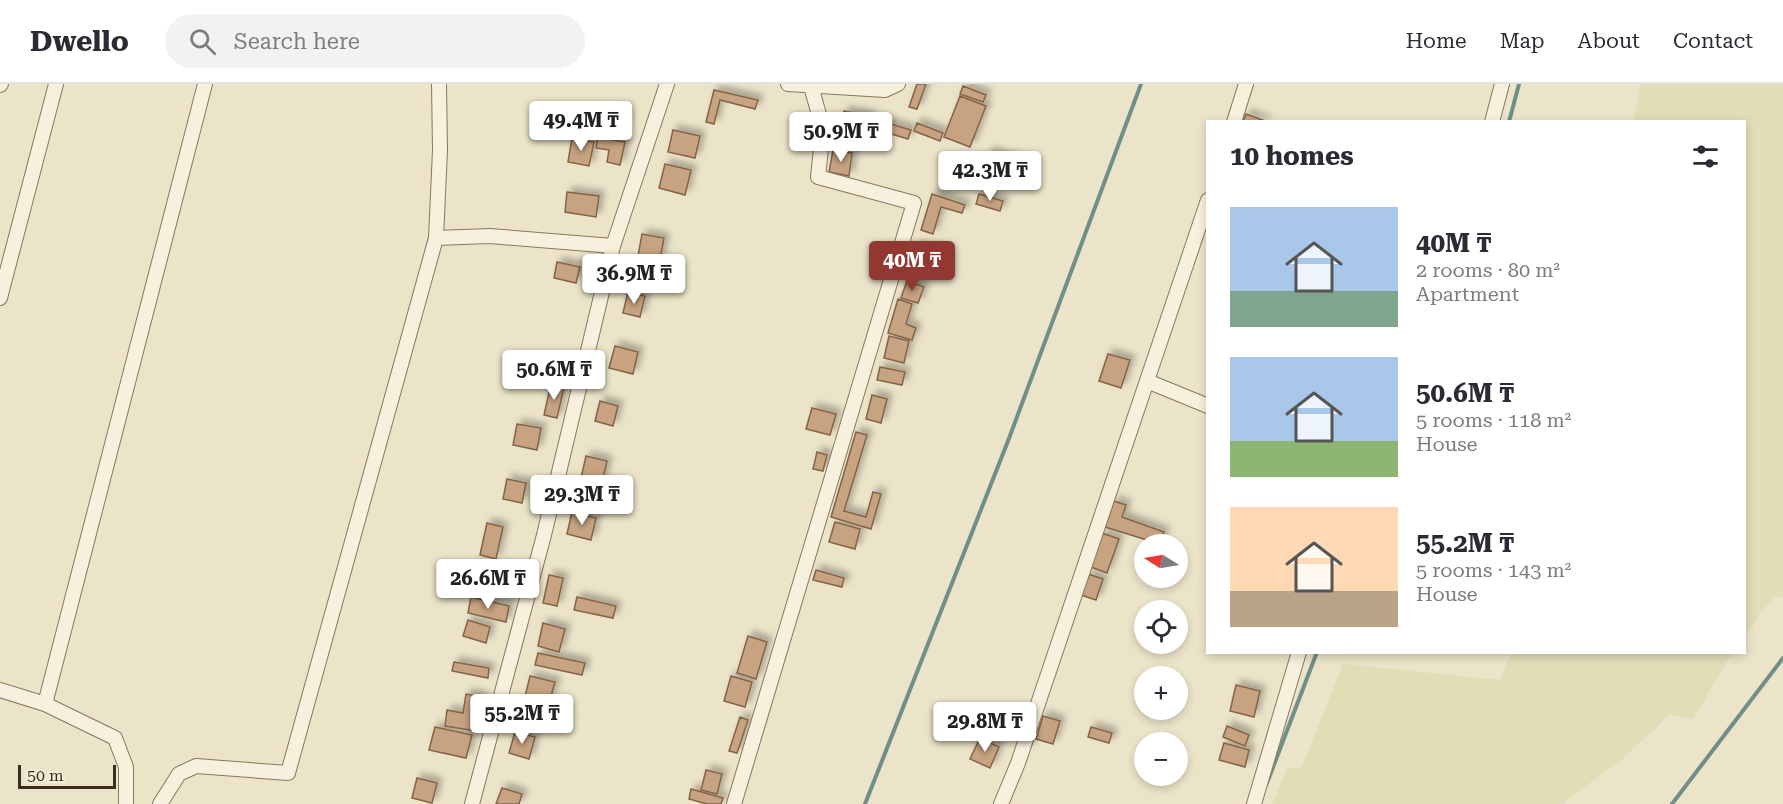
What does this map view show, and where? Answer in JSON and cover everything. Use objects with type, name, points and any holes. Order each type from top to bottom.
[{"type":"street","points":[[0,298],[56,84]]},
{"type":"street","points":[[45,704],[205,84]]},
{"type":"street","points":[[160,804],[179,774],[196,766],[288,773],[436,238],[440,150],[439,84]]},
{"type":"street","points":[[472,804],[544,535],[613,246],[667,84]]},
{"type":"street","points":[[788,84],[811,87],[870,87],[885,90],[898,84]]},
{"type":"street","points":[[1235,120],[1246,84]]},
{"type":"street","points":[[1493,120],[1502,84]]},
{"type":"street","points":[[734,804],[914,203],[818,177],[823,129],[811,87]]},
{"type":"street","points":[[1002,804],[1018,763],[1206,206]]},
{"type":"street","points":[[436,238],[490,236],[613,246]]},
{"type":"street","points":[[1147,381],[1206,405]]},
{"type":"street","points":[[1254,804],[1298,654]]},
{"type":"street","points":[[0,690],[45,704],[115,738],[126,767],[126,804]]},
{"type":"shaded area","points":[[1641,84],[1783,84],[1783,597],[1774,596],[1746,634],[1746,120],[1633,120]]},
{"type":"shaded area","points":[[1511,654],[1731,654],[1693,719],[1669,715],[1625,757],[1562,804],[1272,804],[1287,768],[1301,769],[1343,664],[1500,680]]},
{"type":"building","points":[[917,84],[926,84],[917,109],[909,107]]},
{"type":"building","points":[[963,86],[986,95],[983,102],[960,94]]},
{"type":"building","points":[[714,90],[758,100],[755,109],[720,100],[714,124],[706,122]]},
{"type":"building","points":[[960,96],[986,106],[970,147],[944,137]]},
{"type":"building","points":[[617,110],[626,111],[623,135],[613,133]]},
{"type":"building","points":[[844,111],[871,116],[867,136],[841,131]]},
{"type":"building","points":[[580,114],[601,115],[600,131],[579,130]]},
{"type":"building","points":[[1246,114],[1262,120],[1244,120]]},
{"type":"building","points":[[881,121],[911,130],[908,139],[878,130]]},
{"type":"building","points":[[917,123],[943,133],[940,141],[914,131]]},
{"type":"building","points":[[673,130],[700,136],[695,158],[668,152]]},
{"type":"building","points":[[598,137],[625,142],[620,165],[607,162],[609,150],[596,148]]},
{"type":"building","points":[[572,138],[594,142],[589,166],[568,162]]},
{"type":"building","points":[[833,150],[852,153],[849,176],[829,172]]},
{"type":"building","points":[[988,152],[1017,160],[1014,169],[986,161]]},
{"type":"building","points":[[665,164],[691,170],[685,195],[659,188]]},
{"type":"building","points":[[567,192],[599,196],[596,217],[565,212]]},
{"type":"building","points":[[932,194],[965,205],[962,213],[941,207],[933,234],[921,230]]},
{"type":"building","points":[[979,194],[1003,201],[1000,211],[976,204]]},
{"type":"building","points":[[642,234],[664,238],[660,260],[638,256]]},
{"type":"building","points":[[916,246],[942,254],[934,279],[908,272]]},
{"type":"building","points":[[557,262],[580,267],[576,283],[554,278]]},
{"type":"building","points":[[907,281],[924,287],[918,303],[901,298]]},
{"type":"building","points":[[628,292],[645,296],[640,317],[623,313]]},
{"type":"building","points":[[898,299],[912,304],[906,324],[916,328],[912,340],[888,333]]},
{"type":"building","points":[[889,336],[909,341],[904,363],[884,358]]},
{"type":"building","points":[[615,346],[638,352],[633,374],[609,368]]},
{"type":"building","points":[[1108,354],[1130,360],[1121,388],[1099,381]]},
{"type":"building","points":[[880,367],[905,372],[902,385],[877,380]]},
{"type":"building","points":[[551,384],[564,387],[557,418],[544,415]]},
{"type":"building","points":[[872,395],[887,399],[881,423],[866,419]]},
{"type":"building","points":[[600,401],[618,406],[613,426],[595,421]]},
{"type":"building","points":[[812,408],[836,414],[830,435],[806,429]]},
{"type":"building","points":[[517,424],[541,428],[537,450],[513,445]]},
{"type":"building","points":[[856,432],[867,435],[844,511],[866,517],[873,492],[881,494],[871,529],[831,517]]},
{"type":"building","points":[[817,452],[827,455],[823,471],[813,469]]},
{"type":"building","points":[[586,456],[607,461],[602,483],[581,478]]},
{"type":"building","points":[[507,479],[526,483],[522,503],[503,499]]},
{"type":"building","points":[[1114,501],[1126,505],[1122,517],[1164,532],[1163,534],[1134,534],[1134,536],[1105,527]]},
{"type":"building","points":[[572,512],[596,518],[591,540],[567,534]]},
{"type":"building","points":[[835,522],[860,529],[855,549],[829,542]]},
{"type":"building","points":[[487,523],[503,527],[496,559],[480,555]]},
{"type":"building","points":[[1102,533],[1119,539],[1107,573],[1091,567]]},
{"type":"building","points":[[476,565],[500,569],[496,591],[473,588]]},
{"type":"building","points":[[816,570],[844,578],[842,587],[813,580]]},
{"type":"building","points":[[1088,574],[1103,579],[1096,600],[1081,595]]},
{"type":"building","points":[[549,575],[563,578],[557,606],[543,603]]},
{"type":"building","points":[[471,597],[509,606],[506,622],[468,613]]},
{"type":"building","points":[[577,597],[616,606],[613,618],[574,610]]},
{"type":"building","points":[[468,620],[490,627],[486,643],[463,636]]},
{"type":"building","points":[[543,623],[565,629],[559,652],[538,646]]},
{"type":"building","points":[[748,636],[767,642],[756,679],[737,673]]},
{"type":"building","points":[[538,653],[585,663],[582,675],[535,665]]},
{"type":"building","points":[[454,662],[489,668],[488,678],[452,671]]},
{"type":"building","points":[[530,676],[555,682],[548,707],[524,701]]},
{"type":"building","points":[[731,676],[752,682],[745,707],[724,701]]},
{"type":"building","points":[[1236,685],[1260,691],[1254,717],[1230,711]]},
{"type":"building","points":[[466,694],[483,697],[476,731],[445,726],[447,710],[463,713]]},
{"type":"building","points":[[1043,716],[1060,721],[1053,744],[1036,739]]},
{"type":"building","points":[[740,717],[748,720],[737,753],[729,751]]},
{"type":"building","points":[[1227,726],[1249,735],[1245,746],[1223,737]]},
{"type":"building","points":[[435,727],[472,735],[466,758],[429,750]]},
{"type":"building","points":[[1091,727],[1112,733],[1109,743],[1088,737]]},
{"type":"building","points":[[515,732],[535,737],[529,759],[509,753]]},
{"type":"building","points":[[980,738],[999,747],[990,768],[970,759]]},
{"type":"building","points":[[1224,743],[1249,750],[1245,767],[1219,760]]},
{"type":"building","points":[[706,770],[722,774],[717,794],[701,790]]},
{"type":"building","points":[[417,778],[437,783],[432,803],[412,798]]},
{"type":"building","points":[[502,788],[522,794],[519,804],[496,804]]},
{"type":"building","points":[[691,789],[723,798],[721,804],[707,804],[689,799]]},
{"type":"waterway","points":[[865,804],[1008,441],[1141,84]]},
{"type":"waterway","points":[[1510,120],[1519,84]]},
{"type":"waterway","points":[[1267,783],[1316,654]]},
{"type":"waterway","points":[[1672,804],[1783,658]]}]
